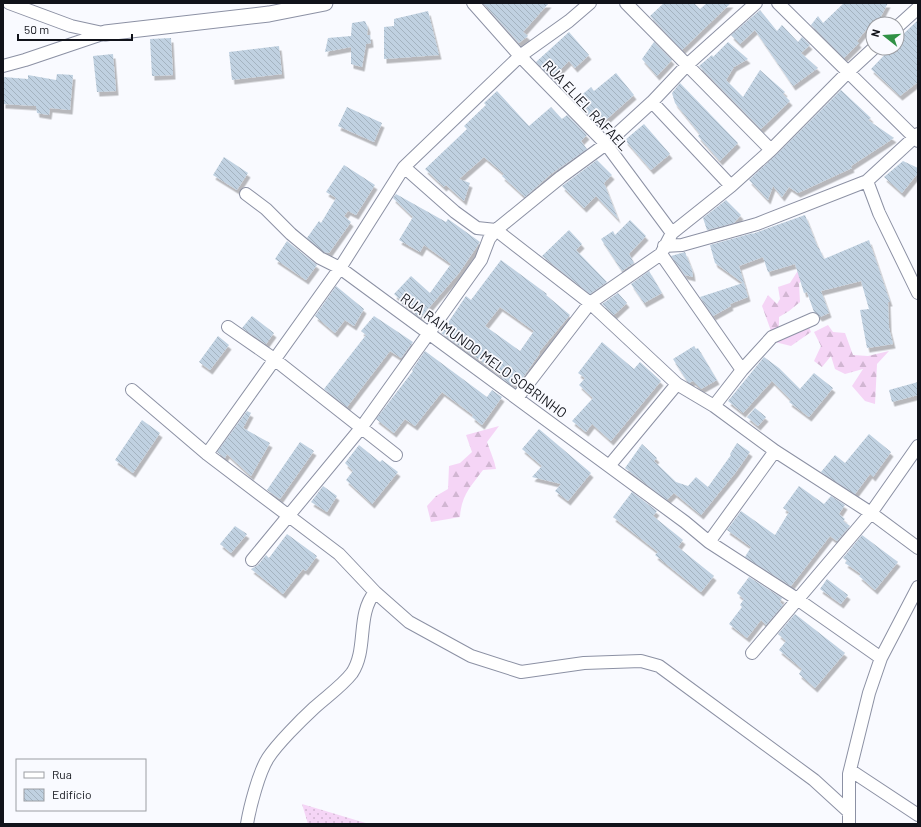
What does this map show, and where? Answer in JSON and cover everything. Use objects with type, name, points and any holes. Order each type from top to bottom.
[{"type":"street","points":[[9,3],[71,26],[104,33]]},
{"type":"street","points":[[3,66],[104,33],[269,14],[325,3]]},
{"type":"street","name":"RUA ELIEL RAFAEL","points":[[473,3],[520,56],[606,144],[672,232]]},
{"type":"street","points":[[207,454],[340,268],[404,167],[520,56],[569,21],[590,3]]},
{"type":"street","points":[[626,3],[771,150]]},
{"type":"street","points":[[252,560],[361,428],[481,260],[489,239],[496,230],[561,177],[606,144],[652,102],[687,65],[756,3]]},
{"type":"street","points":[[517,398],[590,303],[662,250],[757,224],[867,181],[917,138],[778,3]]},
{"type":"street","points":[[905,20],[918,8]]},
{"type":"street","points":[[662,250],[672,232],[731,186],[771,150],[865,56]]},
{"type":"street","points":[[652,102],[731,186]]},
{"type":"street","points":[[404,167],[455,212],[478,228],[496,230],[590,303],[677,384],[714,406],[775,451],[871,513],[918,548]]},
{"type":"street","points":[[867,181],[880,213],[918,293]]},
{"type":"street","name":"RUA RAIMUNDO MELO SOBRINHO","points":[[246,194],[266,209],[291,234],[320,258],[340,268],[609,466],[709,542],[797,599],[881,658]]},
{"type":"street","points":[[662,250],[742,370]]},
{"type":"street","points":[[714,406],[742,370],[772,337],[813,319]]},
{"type":"street","points":[[228,327],[274,359],[396,454]]},
{"type":"street","points":[[609,466],[677,384]]},
{"type":"street","points":[[132,390],[207,454],[288,517],[339,554],[375,592],[409,622],[471,656],[521,672],[584,663],[640,661],[659,666],[814,780],[849,818]]},
{"type":"street","points":[[752,653],[871,513],[918,446]]},
{"type":"street","points":[[709,542],[775,451]]},
{"type":"street","points":[[849,818],[850,770],[869,693],[881,658],[918,587]]},
{"type":"street","points":[[247,824],[251,802],[268,758],[309,713],[352,673],[358,658],[368,600],[375,592]]},
{"type":"street","points":[[850,770],[918,815]]},
{"type":"green space","points":[[799,269],[818,271],[799,283],[800,302],[779,317],[779,327],[805,318],[811,332],[791,346],[775,342],[762,306],[768,295],[777,304],[780,299],[778,287],[790,283]]},
{"type":"green space","points":[[828,325],[833,332],[845,333],[853,355],[868,356],[889,351],[877,364],[875,404],[865,401],[852,386],[863,369],[845,374],[835,369],[831,356],[822,367],[814,361],[821,346],[814,332]]},
{"type":"green space","points":[[499,426],[487,442],[496,469],[483,470],[474,481],[462,503],[460,517],[431,522],[427,506],[436,496],[448,489],[449,466],[460,463],[472,452],[466,435]]},
{"type":"green space","points":[[302,804],[369,824],[308,824]]},
{"type":"building","points":[[483,3],[549,3],[523,32],[528,36],[519,43]]},
{"type":"building","points":[[664,3],[694,3],[700,9],[707,3],[731,3],[682,50],[650,16]]},
{"type":"building","points":[[844,3],[888,3],[881,16],[865,16],[865,31],[857,41],[859,43],[844,58],[811,25],[818,16],[823,23]]},
{"type":"building","points":[[760,10],[777,31],[782,25],[798,42],[802,37],[810,45],[801,53],[818,68],[793,86],[755,30],[740,44],[731,35]]},
{"type":"building","points":[[428,11],[439,55],[384,59],[384,27],[394,26],[394,19]]},
{"type":"building","points":[[918,20],[918,82],[900,96],[871,69],[883,56],[905,56],[905,32]]},
{"type":"building","points":[[365,21],[368,28],[367,35],[370,35],[371,43],[366,44],[362,67],[351,64],[351,47],[325,52],[328,38],[351,36],[352,23]]},
{"type":"building","points":[[569,32],[589,55],[575,68],[569,61],[552,78],[536,62]]},
{"type":"building","points":[[171,38],[173,75],[152,76],[150,39]]},
{"type":"building","points":[[654,42],[672,60],[657,76],[642,59]]},
{"type":"building","points":[[728,42],[748,59],[734,67],[726,80],[743,97],[760,70],[785,92],[783,94],[790,101],[761,129],[699,66],[712,55],[713,57]]},
{"type":"building","points":[[279,46],[282,74],[232,80],[229,52]]},
{"type":"building","points":[[113,54],[116,91],[97,92],[93,56]]},
{"type":"building","points":[[616,73],[634,95],[599,126],[579,105],[581,104],[577,99],[591,87],[594,91]]},
{"type":"building","points":[[57,74],[73,75],[70,110],[50,108],[49,115],[37,113],[36,106],[3,104],[3,77],[28,79],[28,75],[56,80]]},
{"type":"building","points":[[680,83],[738,143],[720,161],[698,136],[700,134],[675,103],[672,93]]},
{"type":"building","points":[[841,90],[871,118],[868,120],[894,138],[851,166],[852,168],[798,193],[789,187],[782,197],[773,186],[768,200],[749,180]]},
{"type":"building","points":[[497,91],[529,126],[551,107],[562,119],[567,115],[587,135],[581,141],[587,149],[551,174],[525,197],[502,176],[504,174],[484,157],[459,179],[470,183],[464,201],[446,185],[444,187],[425,169],[467,129],[464,126],[486,105],[484,103]]},
{"type":"building","points":[[347,107],[382,123],[374,142],[338,126]]},
{"type":"building","points":[[644,124],[670,154],[651,170],[625,140]]},
{"type":"building","points":[[224,157],[248,173],[237,190],[213,175]]},
{"type":"building","points":[[597,160],[612,175],[604,183],[618,219],[596,196],[584,208],[562,186]]},
{"type":"building","points":[[903,161],[918,168],[918,173],[902,193],[884,177]]},
{"type":"building","points":[[344,165],[375,185],[356,215],[348,211],[344,216],[351,222],[329,253],[324,252],[307,238],[319,221],[321,223],[336,198],[326,192]]},
{"type":"building","points":[[396,194],[446,222],[448,219],[480,242],[459,273],[420,318],[394,294],[411,276],[430,293],[451,264],[424,245],[420,252],[399,240],[413,217],[393,198]]},
{"type":"building","points":[[726,200],[741,215],[734,223],[707,230],[703,218]]},
{"type":"building","points":[[805,215],[824,259],[869,240],[890,302],[888,302],[889,328],[893,344],[867,348],[860,310],[869,309],[861,281],[821,291],[829,313],[820,317],[814,312],[807,292],[804,293],[795,264],[768,272],[763,257],[739,266],[748,297],[730,304],[731,306],[713,316],[700,297],[743,283],[715,263],[710,245],[753,233],[752,234]]},
{"type":"building","points":[[630,220],[646,236],[629,254],[634,263],[622,271],[601,239],[613,231],[615,235]]},
{"type":"building","points":[[569,230],[582,244],[576,250],[607,282],[590,294],[542,256]]},
{"type":"building","points":[[287,241],[317,265],[306,280],[275,259]]},
{"type":"building","points":[[685,252],[693,277],[685,275],[671,256]]},
{"type":"building","points":[[501,260],[547,294],[546,295],[570,315],[539,352],[540,353],[517,386],[513,383],[511,385],[502,378],[503,376],[441,333],[466,296],[471,300]],"holes":[[[500,307],[534,331],[520,351],[485,326]]]},
{"type":"building","points":[[649,271],[662,293],[644,303],[631,284]]},
{"type":"building","points":[[336,286],[364,309],[354,326],[345,320],[335,333],[315,316]]},
{"type":"building","points":[[618,293],[627,303],[614,315],[602,304]]},
{"type":"building","points":[[252,316],[274,333],[266,344],[242,328]]},
{"type":"building","points":[[374,316],[413,342],[401,358],[390,351],[347,407],[324,389],[366,335],[361,331]]},
{"type":"building","points":[[218,336],[229,345],[210,370],[199,362]]},
{"type":"building","points":[[602,342],[634,369],[640,362],[661,381],[611,441],[592,424],[586,432],[572,421],[593,398],[579,385],[585,378],[578,373]]},
{"type":"building","points":[[694,346],[696,349],[698,348],[717,380],[701,389],[693,381],[689,383],[687,381],[673,359]]},
{"type":"building","points":[[425,351],[487,397],[492,390],[502,397],[482,425],[472,417],[473,415],[442,392],[415,426],[405,419],[394,433],[376,419],[413,371],[412,370]]},
{"type":"building","points":[[764,357],[779,368],[800,389],[814,373],[833,388],[809,417],[789,402],[791,400],[772,381],[743,413],[728,401]]},
{"type":"building","points":[[918,382],[918,395],[892,402],[889,390]]},
{"type":"building","points":[[755,408],[766,417],[758,426],[747,417]]},
{"type":"building","points":[[247,411],[251,413],[243,428],[270,443],[251,476],[227,454],[225,458],[217,452]]},
{"type":"building","points":[[142,420],[160,433],[133,473],[115,460]]},
{"type":"building","points":[[539,429],[591,473],[568,501],[555,491],[561,484],[532,477],[542,466],[522,449]]},
{"type":"building","points":[[869,434],[891,452],[873,477],[870,474],[855,494],[821,472],[835,455],[845,463]]},
{"type":"building","points":[[300,442],[314,451],[280,499],[267,490]]},
{"type":"building","points":[[737,443],[750,452],[736,472],[701,515],[674,493],[667,500],[625,468],[642,444],[657,458],[654,461],[676,482],[688,486],[696,477],[708,487],[731,455],[730,454]]},
{"type":"building","points":[[359,445],[380,462],[382,460],[398,472],[372,504],[346,480],[353,471],[345,463]]},
{"type":"building","points":[[323,486],[337,496],[327,512],[311,502]]},
{"type":"building","points":[[799,486],[824,504],[831,496],[845,505],[839,514],[845,519],[843,521],[850,526],[837,541],[830,536],[791,586],[745,557],[751,547],[727,530],[741,511],[775,535],[789,512],[783,508]]},
{"type":"building","points":[[632,492],[657,511],[653,516],[683,540],[678,547],[714,576],[701,592],[655,555],[658,552],[613,517]]},
{"type":"building","points":[[235,526],[247,534],[231,553],[220,544]]},
{"type":"building","points":[[287,534],[317,556],[306,571],[303,569],[283,594],[251,569],[258,565],[266,555],[269,558]]},
{"type":"building","points":[[862,535],[898,562],[875,590],[859,576],[861,574],[845,563],[847,561],[843,558]]},
{"type":"building","points":[[749,577],[782,598],[780,602],[783,605],[766,625],[761,620],[747,638],[729,624],[742,607],[740,605],[744,599],[737,593]]},
{"type":"building","points":[[827,579],[848,595],[841,604],[820,589]]},
{"type":"building","points":[[795,614],[845,653],[815,688],[799,674],[802,669],[779,650],[786,641],[778,634]]}]
